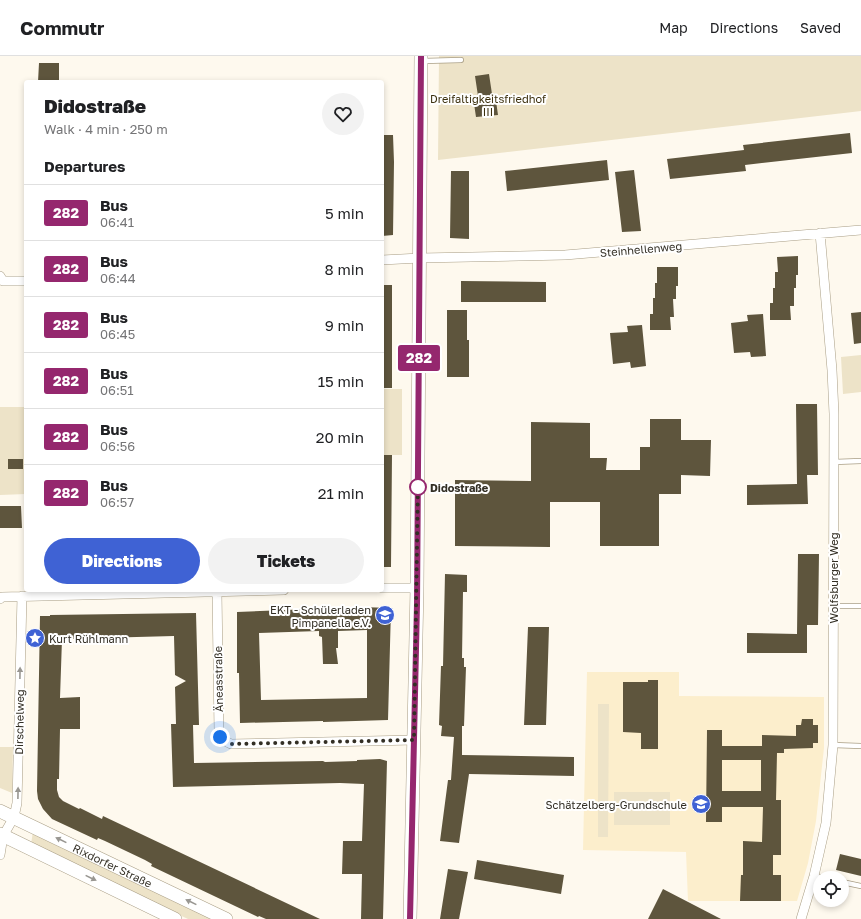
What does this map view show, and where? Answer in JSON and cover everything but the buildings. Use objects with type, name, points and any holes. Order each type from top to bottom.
[{"type":"street","points":[[410,919],[417,588],[421,59]]},
{"type":"street","name":"Steinhellenweg","points":[[384,260],[565,255],[861,230]]},
{"type":"street","name":"Wolfsburger Weg","points":[[815,871],[826,823],[833,745],[834,414],[832,370],[820,233]]},
{"type":"street","points":[[0,276],[3,281],[24,281]]},
{"type":"street","points":[[384,588],[417,588]]},
{"type":"street","points":[[1,598],[22,596],[217,592]]},
{"type":"street","name":"Äneasstraße","points":[[217,592],[219,732],[220,737],[225,742],[231,744],[414,740]]},
{"type":"street","name":"Dirschelweg","points":[[1,832],[14,817],[17,803],[22,596]]},
{"type":"street","name":"Rixdorfer Straße","points":[[0,811],[226,919]]},
{"type":"street","points":[[0,855],[1,832]]},
{"type":"street","name":"Rixdorfer Straße","points":[[1,832],[175,919]]},
{"type":"street","name":"Wolfsburger Weg","points":[[801,919],[813,879]]},
{"type":"lane","points":[[421,59],[461,60]]},
{"type":"lane","points":[[834,462],[861,462]]},
{"type":"lane","points":[[833,606],[861,606]]},
{"type":"lane","points":[[833,745],[861,746]]},
{"type":"lane","points":[[849,883],[861,886]]},
{"type":"shaded area","name":"Schätzelberg-Grundschule","points":[[587,672],[679,672],[679,696],[824,697],[824,748],[816,821],[808,863],[797,901],[688,901],[686,852],[583,850]]},
{"type":"green space","name":"Dreifaltigkeitsfriedhof III","points":[[439,56],[861,56],[861,111],[438,160]]},
{"type":"green space","points":[[861,355],[861,392],[843,394],[841,357]]},
{"type":"green space","points":[[384,389],[402,389],[402,455],[384,455]]},
{"type":"green space","points":[[0,407],[24,407],[24,494],[0,495]]},
{"type":"green space","points":[[598,704],[609,704],[608,837],[598,837]]},
{"type":"green space","points":[[0,747],[13,747],[12,793],[0,788]]},
{"type":"green space","points":[[614,792],[670,792],[670,825],[614,825]]},
{"type":"green space","points":[[33,831],[216,919],[188,919],[31,845]]},
{"type":"bus line","name":"282","points":[[410,919],[417,604],[421,56]]},
{"type":"place","name":"Didostraße","points":[[418,487]]},
{"type":"place","name":"EKT - Schülerladen Pimpanella e.V.","points":[[385,615]]},
{"type":"place","name":"Kurt Rühlmann","points":[[35,638]]},
{"type":"place","name":"Schätzelberg-Grundschule","points":[[701,804]]},
{"type":"route","points":[[220,737],[225,742],[231,744],[414,740],[418,482],[418,487]]}]
